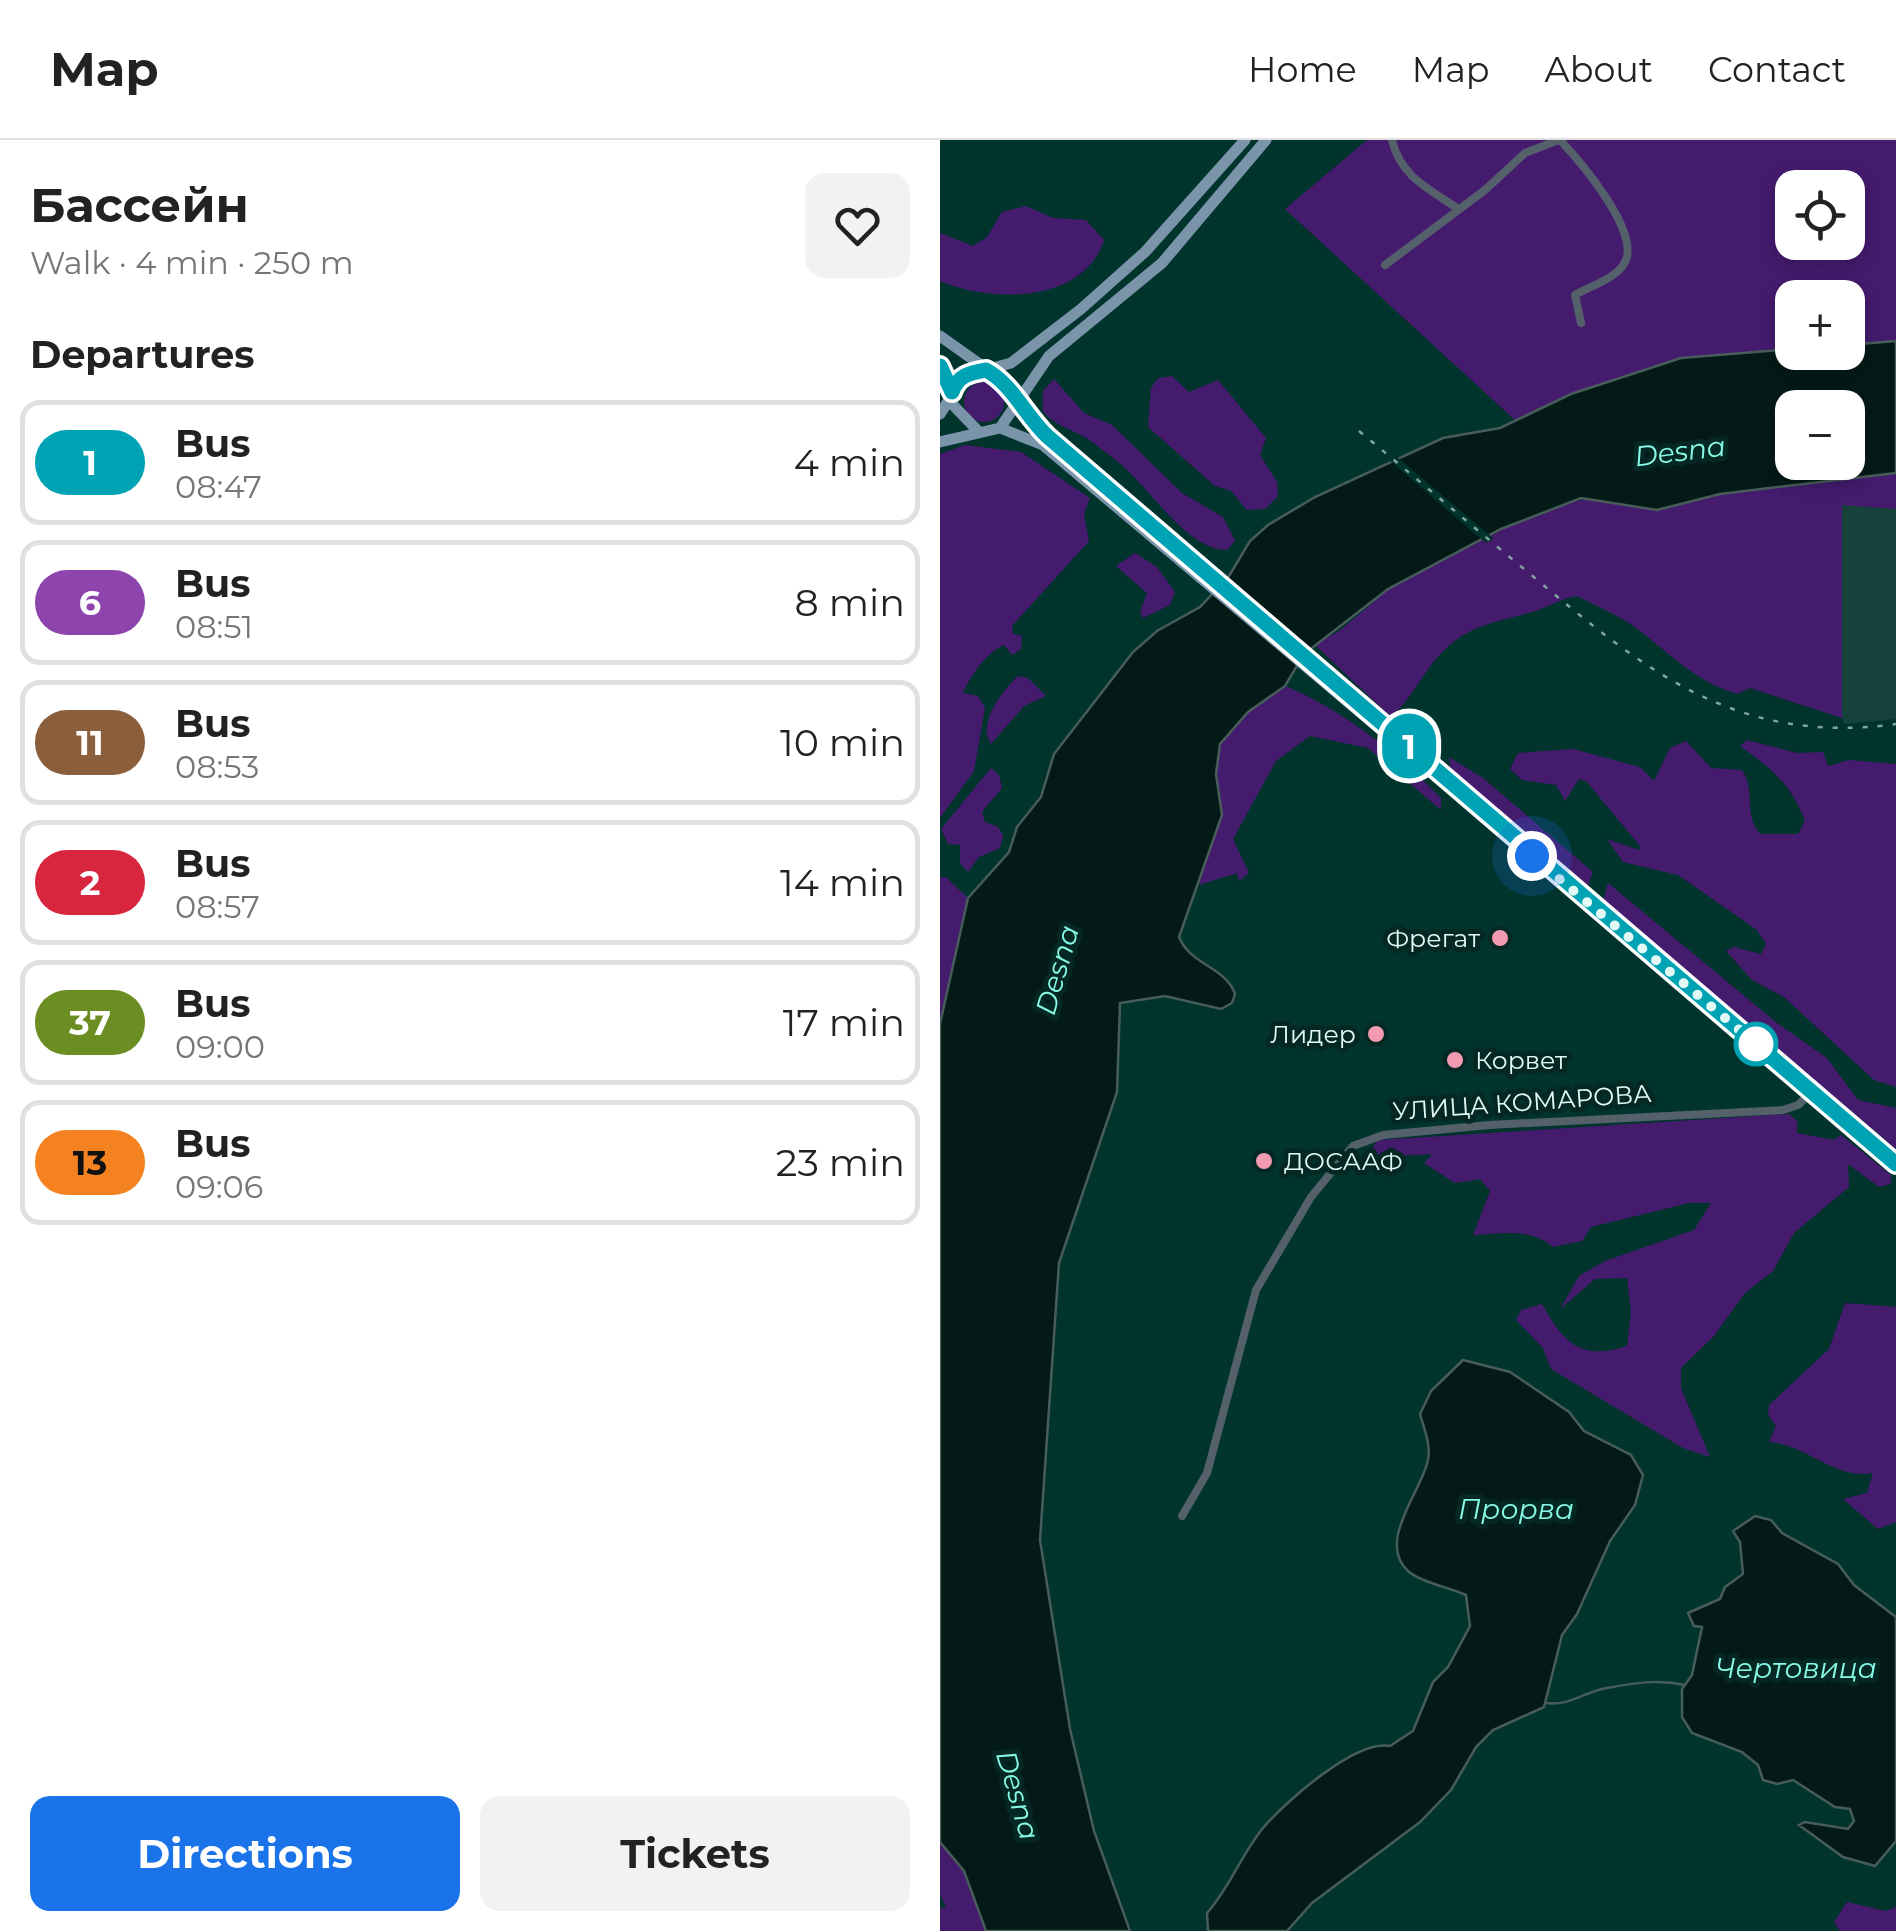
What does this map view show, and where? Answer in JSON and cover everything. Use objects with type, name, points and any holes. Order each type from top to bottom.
[{"type":"main road","points":[[940,414],[961,377],[1022,356],[1132,264],[1245,140]]},
{"type":"main road","points":[[1000,428],[1049,356],[1146,280],[1234,184],[1266,140]]},
{"type":"main road","points":[[940,336],[1002,380],[1017,403],[1102,489]]},
{"type":"main road","points":[[940,366],[956,412],[978,431]]},
{"type":"main road","points":[[940,442],[1000,428],[1043,445],[1102,489],[1896,1164]]},
{"type":"street","points":[[1392,140],[1406,171],[1422,187],[1457,208]]},
{"type":"street","points":[[1385,265],[1485,190],[1525,152],[1559,140],[1596,182],[1627,244],[1626,260],[1617,272],[1575,295],[1581,323]]},
{"type":"street","name":"УЛИЦА КОМАРОВА","points":[[1182,1516],[1208,1474],[1256,1290],[1310,1196],[1353,1146],[1383,1136],[1490,1125],[1783,1110],[1798,1105],[1812,1092]]},
{"type":"shaded area","points":[[1367,140],[1896,140],[1896,341],[1865,344],[1865,280],[1775,280],[1775,350],[1650,369],[1583,390],[1516,421],[1285,209]]},
{"type":"shaded area","points":[[1026,206],[1053,218],[1086,220],[1104,240],[1093,261],[1057,287],[1034,293],[985,293],[940,281],[940,233],[973,246],[987,237],[1002,212]]},
{"type":"shaded area","points":[[1172,376],[1189,392],[1218,380],[1266,438],[1260,455],[1277,482],[1278,496],[1265,509],[1247,510],[1231,491],[1215,486],[1148,427],[1151,388],[1158,378]]},
{"type":"shaded area","points":[[1054,379],[1084,413],[1112,425],[1182,493],[1223,517],[1235,541],[1227,550],[1202,543],[1190,534],[1117,461],[1043,412],[1043,391]]},
{"type":"shaded area","points":[[984,382],[998,388],[1004,402],[998,416],[984,422],[970,416],[964,402],[970,388]]},
{"type":"shaded area","points":[[965,445],[1021,452],[1090,498],[1084,514],[1089,541],[1012,626],[1013,634],[1022,636],[1021,649],[1012,655],[1004,645],[991,653],[966,686],[963,693],[978,696],[985,708],[974,771],[940,818],[940,454]]},
{"type":"shaded area","points":[[1896,473],[1896,509],[1842,505],[1842,718],[1750,688],[1737,694],[1723,689],[1685,667],[1632,625],[1577,596],[1480,627],[1457,639],[1435,660],[1391,717],[1314,644],[1338,632],[1389,589],[1501,529],[1561,503],[1595,498],[1657,510],[1720,494],[1865,480],[1865,477]]},
{"type":"shaded area","points":[[1842,504],[1896,509],[1896,719],[1844,724],[1842,718]]},
{"type":"shaded area","points":[[1135,553],[1157,567],[1175,592],[1170,605],[1143,618],[1140,612],[1147,593],[1116,566]]},
{"type":"shaded area","points":[[1018,676],[1028,678],[1046,696],[1024,706],[991,744],[987,736],[989,717]]},
{"type":"shaded area","points":[[1285,686],[1327,707],[1388,749],[1441,798],[1441,810],[1368,748],[1310,736],[1276,761],[1233,839],[1249,873],[1239,881],[1237,873],[1199,885],[1222,815],[1216,774],[1220,744],[1248,712]]},
{"type":"shaded area","points":[[1747,740],[1797,753],[1823,752],[1828,766],[1849,760],[1896,764],[1896,1087],[1874,1080],[1784,997],[1752,980],[1726,951],[1734,947],[1761,954],[1766,944],[1757,930],[1678,875],[1623,862],[1607,839],[1639,850],[1640,846],[1586,781],[1579,779],[1565,801],[1556,785],[1522,780],[1510,769],[1518,753],[1573,749],[1640,767],[1654,781],[1670,748],[1686,741],[1711,768],[1742,770],[1752,819],[1760,834],[1798,834],[1805,821],[1794,797],[1771,770],[1740,746]]},
{"type":"shaded area","points":[[1449,757],[1483,778],[1593,872],[1587,888],[1451,773]]},
{"type":"shaded area","points":[[991,768],[999,775],[1002,788],[982,812],[985,822],[998,827],[1003,836],[1000,848],[979,857],[968,872],[960,863],[960,845],[948,844],[941,829]]},
{"type":"shaded area","points":[[940,877],[946,877],[968,898],[940,1024]]},
{"type":"shaded area","points":[[1608,883],[1777,1023],[1827,1058],[1858,1100],[1896,1108],[1896,1149],[1603,901]]},
{"type":"shaded area","points":[[1789,1114],[1797,1121],[1797,1133],[1834,1140],[1841,1135],[1891,1175],[1891,1184],[1879,1187],[1848,1164],[1849,1187],[1794,1233],[1773,1271],[1745,1293],[1714,1336],[1681,1368],[1681,1388],[1710,1457],[1683,1448],[1551,1369],[1543,1348],[1516,1320],[1521,1310],[1542,1304],[1558,1330],[1576,1346],[1598,1351],[1627,1346],[1631,1312],[1627,1278],[1595,1279],[1560,1309],[1579,1276],[1605,1261],[1694,1230],[1711,1203],[1689,1203],[1591,1227],[1582,1241],[1553,1247],[1525,1234],[1473,1235],[1490,1191],[1480,1179],[1455,1183],[1424,1163],[1432,1154],[1382,1157],[1370,1151],[1378,1140]]},
{"type":"shaded area","points":[[1845,1303],[1896,1307],[1896,1522],[1878,1529],[1843,1499],[1867,1493],[1873,1473],[1846,1471],[1783,1444],[1769,1442],[1776,1426],[1768,1415],[1769,1405],[1829,1349]]},
{"type":"shaded area","points":[[940,1842],[964,1871],[986,1931],[940,1931],[940,1908],[946,1908],[940,1894]]},
{"type":"shaded area","points":[[1847,1902],[1886,1911],[1896,1907],[1896,1931],[1840,1931],[1834,1922]]},
{"type":"water","name":"Desna","points":[[1896,341],[1896,473],[1865,477],[1865,390],[1775,390],[1775,480],[1837,480],[1720,494],[1657,510],[1581,498],[1501,529],[1388,589],[1304,654],[1285,686],[1248,712],[1220,744],[1216,774],[1222,815],[1179,937],[1191,954],[1224,978],[1235,994],[1232,1003],[1221,1009],[1165,996],[1120,1003],[1117,1092],[1059,1263],[1040,1540],[1070,1729],[1094,1831],[1130,1931],[986,1931],[964,1871],[940,1842],[940,1024],[968,898],[1009,852],[1017,827],[1041,797],[1054,754],[1133,652],[1157,631],[1200,607],[1229,576],[1250,541],[1268,525],[1315,497],[1443,438],[1500,428],[1571,394],[1681,358],[1775,350],[1775,370],[1865,370],[1865,344]]},
{"type":"water","name":"Прорва","points":[[1463,1360],[1510,1372],[1569,1412],[1584,1431],[1631,1455],[1643,1475],[1635,1505],[1610,1541],[1577,1614],[1562,1635],[1544,1707],[1493,1730],[1476,1747],[1451,1790],[1420,1822],[1312,1903],[1287,1931],[1208,1931],[1207,1913],[1263,1828],[1287,1803],[1341,1762],[1376,1746],[1390,1746],[1413,1731],[1433,1682],[1448,1667],[1470,1626],[1466,1595],[1413,1575],[1399,1559],[1397,1546],[1404,1516],[1428,1460],[1428,1442],[1420,1414],[1431,1391]]},
{"type":"water","name":"Чертовица","points":[[1755,1516],[1771,1520],[1782,1533],[1838,1564],[1854,1585],[1896,1617],[1896,1841],[1875,1866],[1843,1857],[1799,1825],[1805,1822],[1848,1829],[1854,1821],[1850,1809],[1835,1807],[1793,1780],[1777,1784],[1763,1780],[1758,1765],[1742,1752],[1692,1733],[1682,1717],[1682,1689],[1692,1675],[1702,1627],[1694,1626],[1688,1613],[1720,1599],[1725,1587],[1743,1574],[1740,1542],[1733,1531]]},
{"type":"pier","points":[[1397,457],[1494,539],[1486,543],[1389,460]]},
{"type":"waterway","points":[[1546,1703],[1636,1683],[1685,1685]]},
{"type":"railway","points":[[1359,431],[1612,641],[1696,693],[1740,711],[1787,723],[1839,728],[1896,724]]},
{"type":"bus line","name":"1","points":[[940,366],[952,392],[961,377],[969,373],[986,370],[1002,380],[1026,416],[1047,436],[1426,760],[1480,812],[1896,1164]]},
{"type":"place","name":"Фрегат","points":[[1500,938]]},
{"type":"place","name":"Лидер","points":[[1376,1034]]},
{"type":"place","name":"Корвет","points":[[1455,1060]]},
{"type":"place","name":"ДОСААФ","points":[[1264,1161]]},
{"type":"route","points":[[1532,856],[1756,1044]]}]
